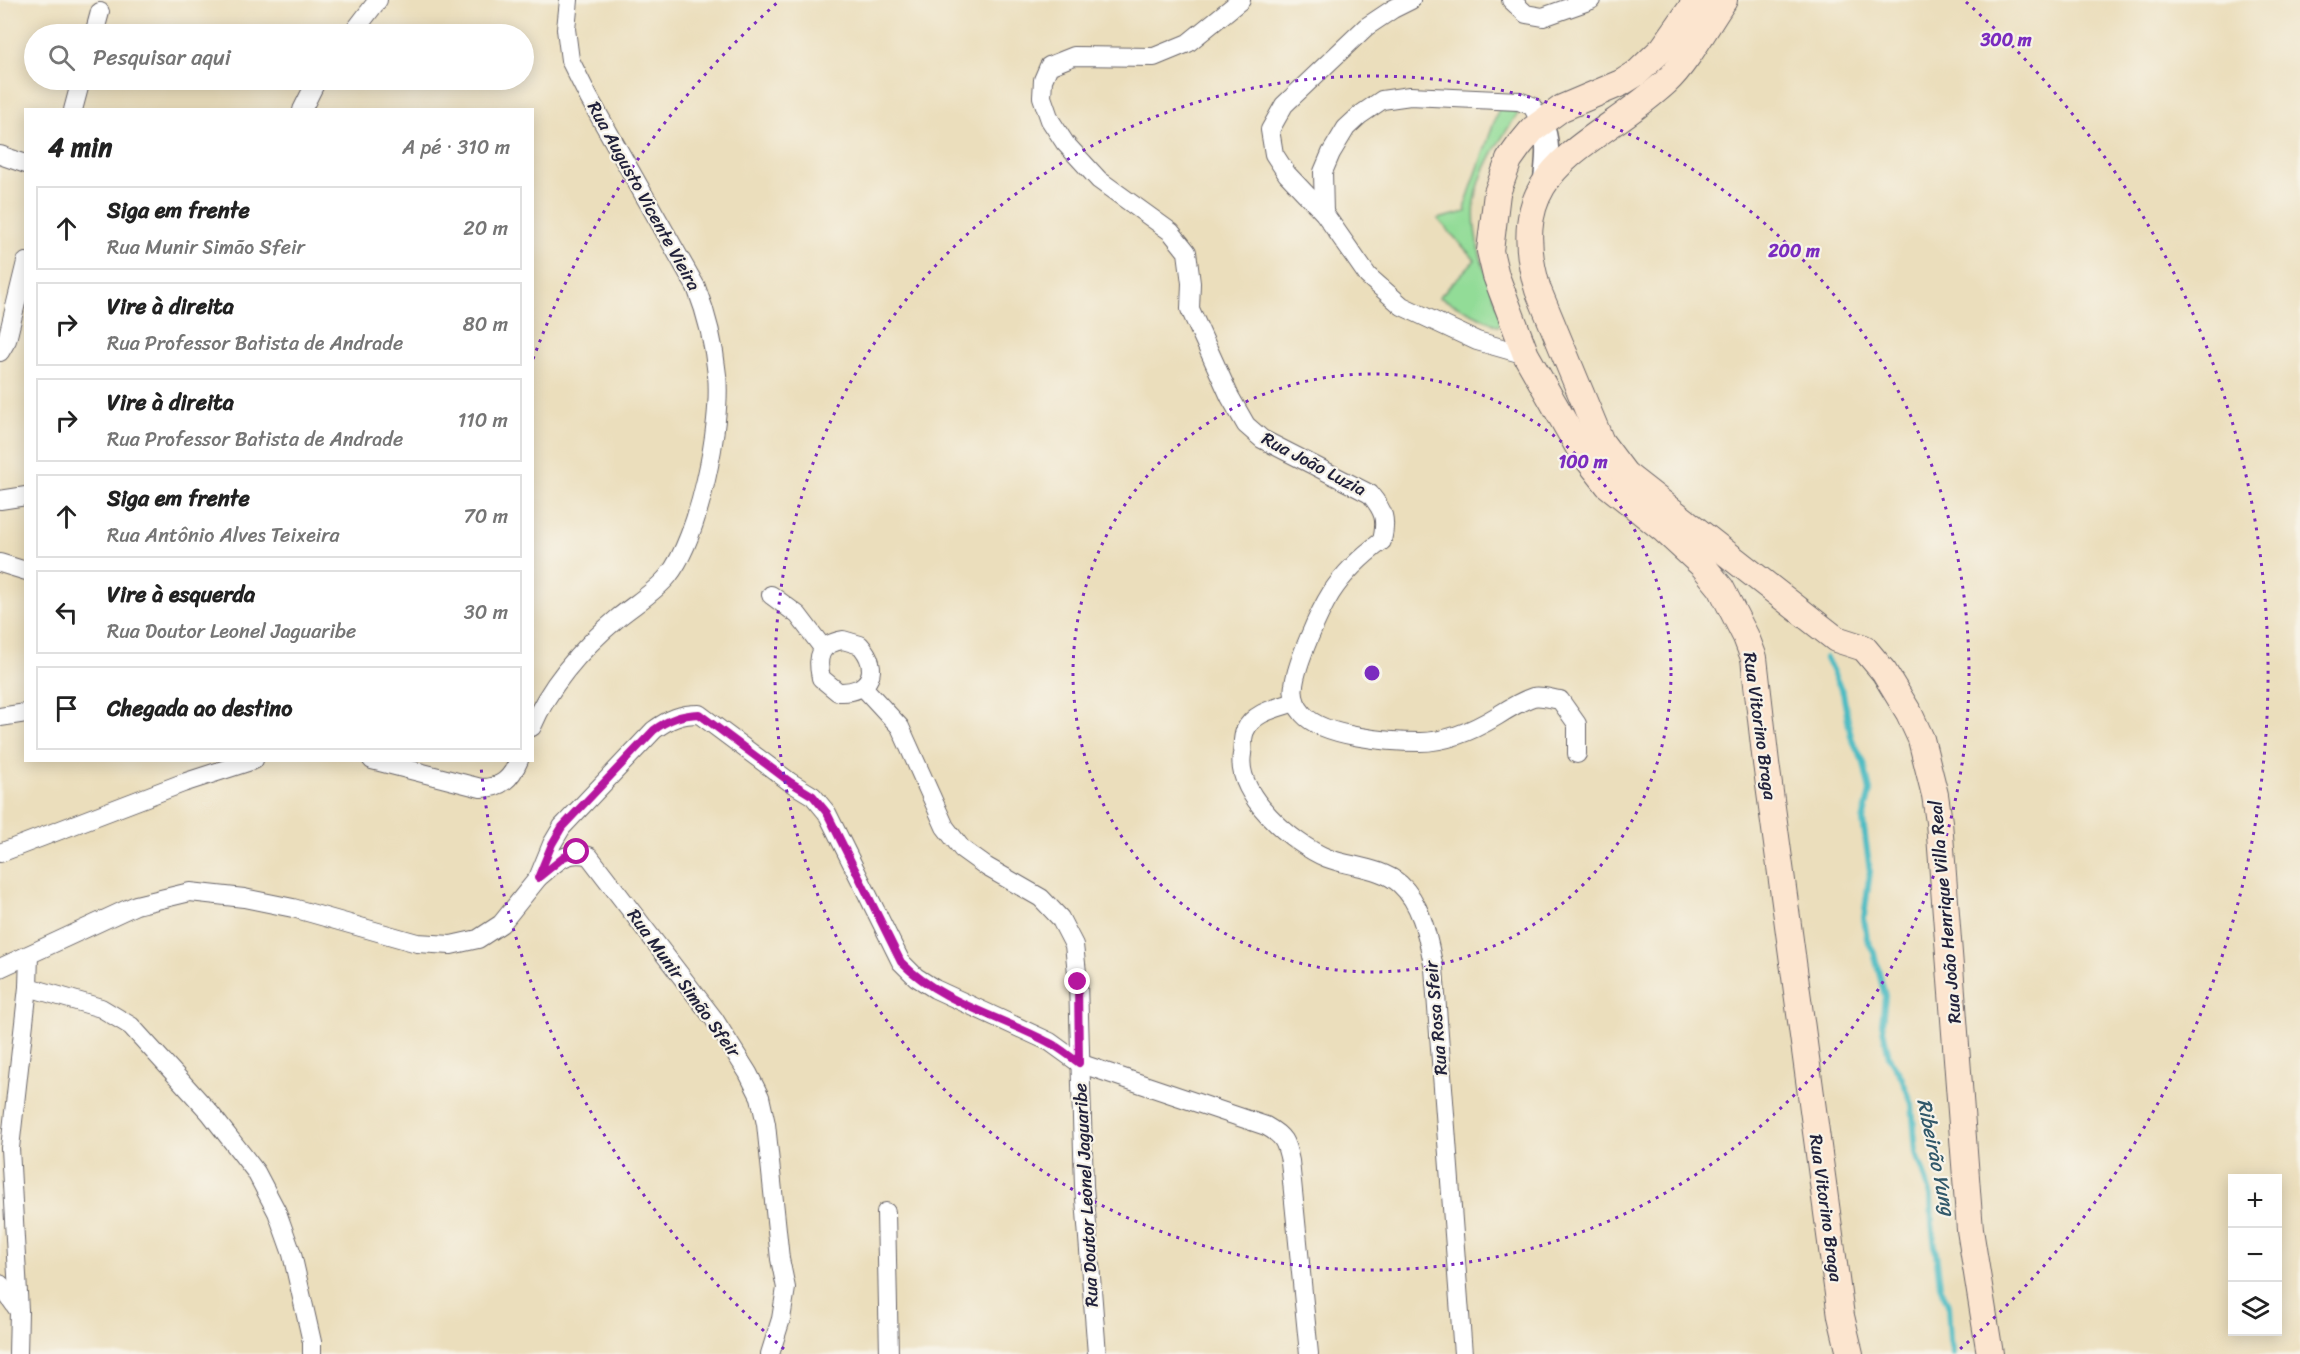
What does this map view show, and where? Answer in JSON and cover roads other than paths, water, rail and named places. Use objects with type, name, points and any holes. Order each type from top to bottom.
[{"type":"main road","name":"Rua Vitorino Braga","points":[[1697,0],[1663,48],[1637,74],[1562,108],[1533,129],[1519,146],[1502,176],[1493,213],[1490,251],[1496,276],[1526,355],[1580,448],[1608,485],[1702,566],[1720,588],[1746,637],[1754,658],[1767,775],[1843,1330],[1850,1354]]},
{"type":"main road","points":[[1545,179],[1578,147],[1625,115],[1668,80],[1724,0]]},
{"type":"main road","name":"Rua João Henrique Villa Real","points":[[1545,179],[1533,209],[1529,239],[1532,271],[1601,442],[1626,474],[1836,639],[1864,648],[1884,672],[1909,713],[1921,740],[1939,822],[1970,1230],[1990,1354]]},
{"type":"street","points":[[360,24],[378,0]]},
{"type":"street","name":"Rua Augusto Vicente Vieira","points":[[534,722],[540,708],[562,676],[604,630],[667,577],[684,551],[703,495],[715,426],[717,377],[708,316],[696,286],[588,98],[570,60],[566,29],[569,0]]},
{"type":"street","name":"Rua João Luzia","points":[[1241,0],[1188,43],[1154,57],[1074,56],[1049,66],[1043,80],[1042,98],[1050,120],[1065,143],[1099,180],[1172,232],[1187,252],[1191,283],[1190,309],[1230,397],[1246,424],[1262,439],[1370,494],[1382,509],[1386,526],[1382,541],[1369,550],[1331,593],[1293,686],[1295,702]]},
{"type":"street","points":[[1412,0],[1393,9],[1366,27],[1284,105],[1270,130],[1274,154],[1287,174],[1324,213],[1368,276],[1402,306],[1477,341],[1526,355]]},
{"type":"street","points":[[1511,0],[1526,14],[1543,17],[1591,0]]},
{"type":"street","points":[[97,24],[100,12]]},
{"type":"street","points":[[74,108],[78,90]]},
{"type":"street","points":[[303,108],[312,90]]},
{"type":"street","points":[[1324,213],[1323,172],[1331,153],[1346,128],[1382,100],[1410,96],[1519,101],[1532,106],[1545,130],[1548,151],[1545,179]]},
{"type":"street","points":[[0,155],[24,163]]},
{"type":"street","points":[[0,352],[7,340],[24,270]]},
{"type":"street","points":[[0,500],[24,496]]},
{"type":"street","points":[[0,563],[24,570]]},
{"type":"street","points":[[771,595],[798,615],[823,648]]},
{"type":"street","points":[[843,640],[860,645],[867,652],[870,661],[868,681],[864,688],[857,691],[838,692],[825,683],[821,678],[818,660],[823,648],[832,642],[843,640]]},
{"type":"street","name":"Rua Doutor Leonel Jaguaribe","points":[[864,688],[900,727],[945,827],[962,849],[987,867],[1041,898],[1060,918],[1074,945],[1078,982],[1084,1186],[1097,1354]]},
{"type":"street","points":[[1295,702],[1304,716],[1319,725],[1353,736],[1422,742],[1462,734],[1535,696],[1560,700],[1577,724],[1577,754]]},
{"type":"street","name":"Rua Rosa Sfeir","points":[[1295,702],[1258,715],[1245,731],[1241,766],[1248,788],[1267,813],[1295,838],[1327,858],[1380,873],[1400,883],[1413,900],[1429,944],[1434,968],[1463,1354]]},
{"type":"street","points":[[0,717],[24,713]]},
{"type":"street","points":[[0,968],[136,905],[190,892],[244,898],[293,908],[417,943],[451,945],[478,939],[501,924],[538,878],[552,844],[562,827],[654,730],[668,720],[683,714],[699,714],[790,782],[813,796],[827,813],[901,962],[916,977],[935,989],[1050,1042],[1079,1063],[1266,1126],[1279,1134],[1287,1145],[1290,1161],[1309,1354]]},
{"type":"street","points":[[0,853],[183,783],[248,762]]},
{"type":"street","points":[[380,762],[481,788],[494,788],[506,782],[518,762]]},
{"type":"street","name":"Rua Munir Simão Sfeir","points":[[538,878],[564,857],[577,852],[589,856],[714,1019],[748,1073],[760,1098],[766,1124],[780,1259],[786,1288],[781,1319],[770,1354]]},
{"type":"street","points":[[18,1354],[19,1311],[10,1148],[28,987],[29,955]]},
{"type":"street","points":[[28,987],[101,1008],[131,1026],[210,1113],[256,1172],[277,1212],[292,1254],[312,1342],[312,1354]]},
{"type":"street","points":[[886,1212],[889,1354]]},
{"type":"street","points":[[0,1284],[19,1311]]},
{"type":"waterway","name":"Ribeirão Yung","points":[[1826,658],[1843,693],[1851,737],[1864,763],[1870,791],[1863,821],[1870,871],[1864,918],[1867,939],[1874,953],[1885,996],[1882,1024],[1889,1057],[1901,1076],[1912,1104],[1916,1153],[1931,1197],[1940,1285],[1948,1305],[1953,1354]]}]
